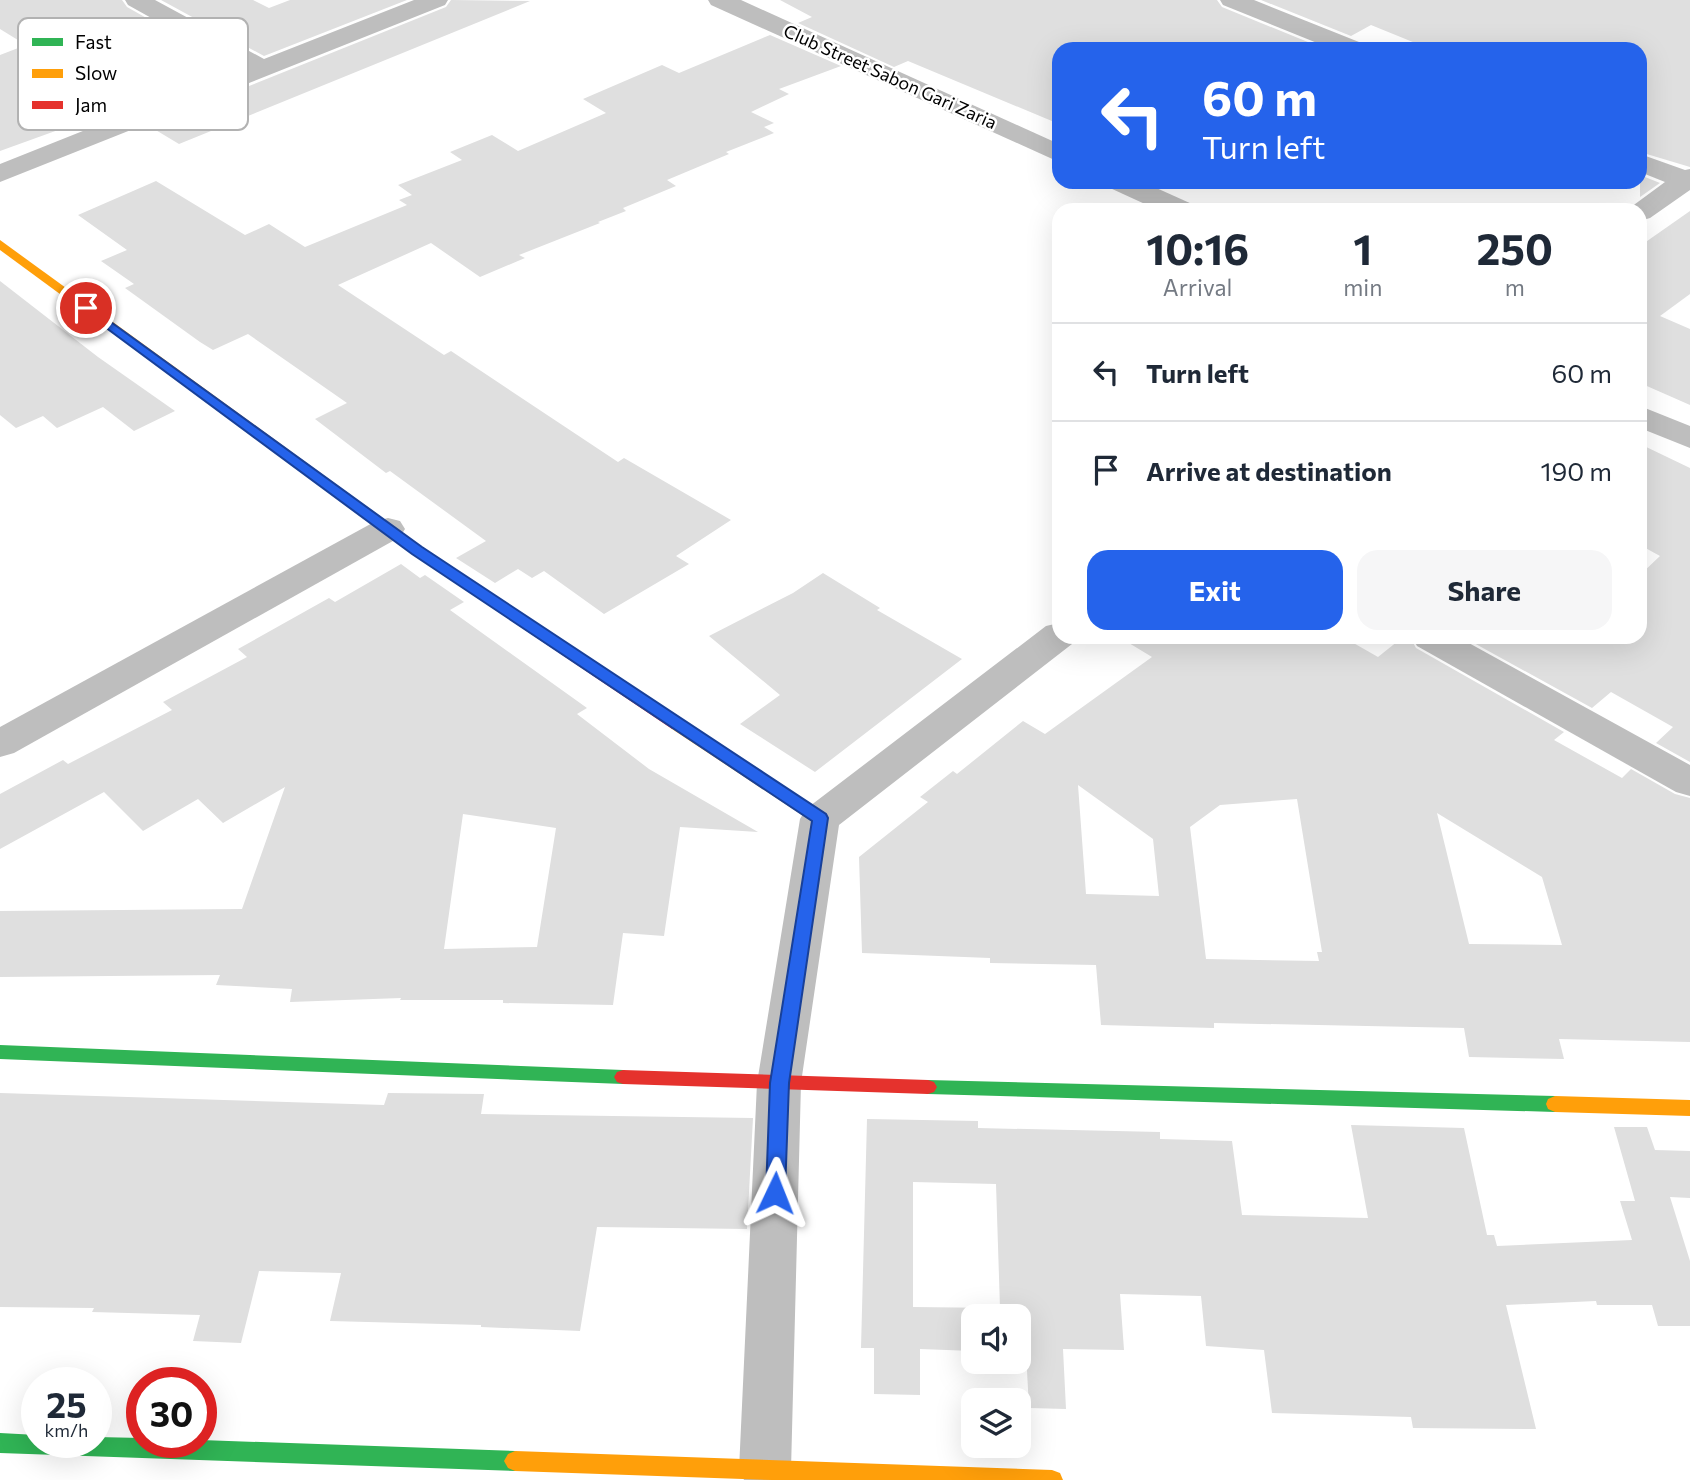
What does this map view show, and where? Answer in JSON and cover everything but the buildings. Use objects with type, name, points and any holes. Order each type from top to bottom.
[{"type":"street","points":[[137,0],[170,18]]},
{"type":"street","points":[[248,73],[436,0]]},
{"type":"street","name":"Club Street Sabon Gari Zaria","points":[[720,0],[1052,151]]},
{"type":"street","points":[[1232,0],[1337,42]]},
{"type":"street","points":[[248,61],[260,68]]},
{"type":"street","points":[[0,174],[108,130]]},
{"type":"street","points":[[1647,164],[1688,179]]},
{"type":"street","points":[[1647,207],[1688,179]]},
{"type":"street","points":[[1136,189],[1166,203]]},
{"type":"street","points":[[0,244],[388,529],[544,637],[820,818]]},
{"type":"street","points":[[1647,419],[1690,438]]},
{"type":"street","points":[[0,744],[388,529]]},
{"type":"street","points":[[765,1470],[779,1083],[820,818],[1052,640]]},
{"type":"street","points":[[1443,644],[1690,782]]},
{"type":"street","points":[[0,1052],[779,1083],[1690,1108]]},
{"type":"street","points":[[0,1443],[1052,1480]]},
{"type":"traffic: fast","points":[[0,1052],[623,1077]]},
{"type":"traffic: fast","points":[[928,1087],[1555,1104]]},
{"type":"traffic: fast","points":[[0,1443],[515,1461]]},
{"type":"traffic: slow","points":[[0,244],[438,565]]},
{"type":"traffic: slow","points":[[678,725],[820,819]]},
{"type":"traffic: slow","points":[[1555,1104],[1690,1108]]},
{"type":"traffic: slow","points":[[515,1461],[1052,1480]]},
{"type":"traffic: jam","points":[[438,565],[678,725]]},
{"type":"traffic: jam","points":[[623,1077],[928,1087]]},
{"type":"route","points":[[86,308],[417,551],[820,818],[779,1083],[775,1193]]}]
